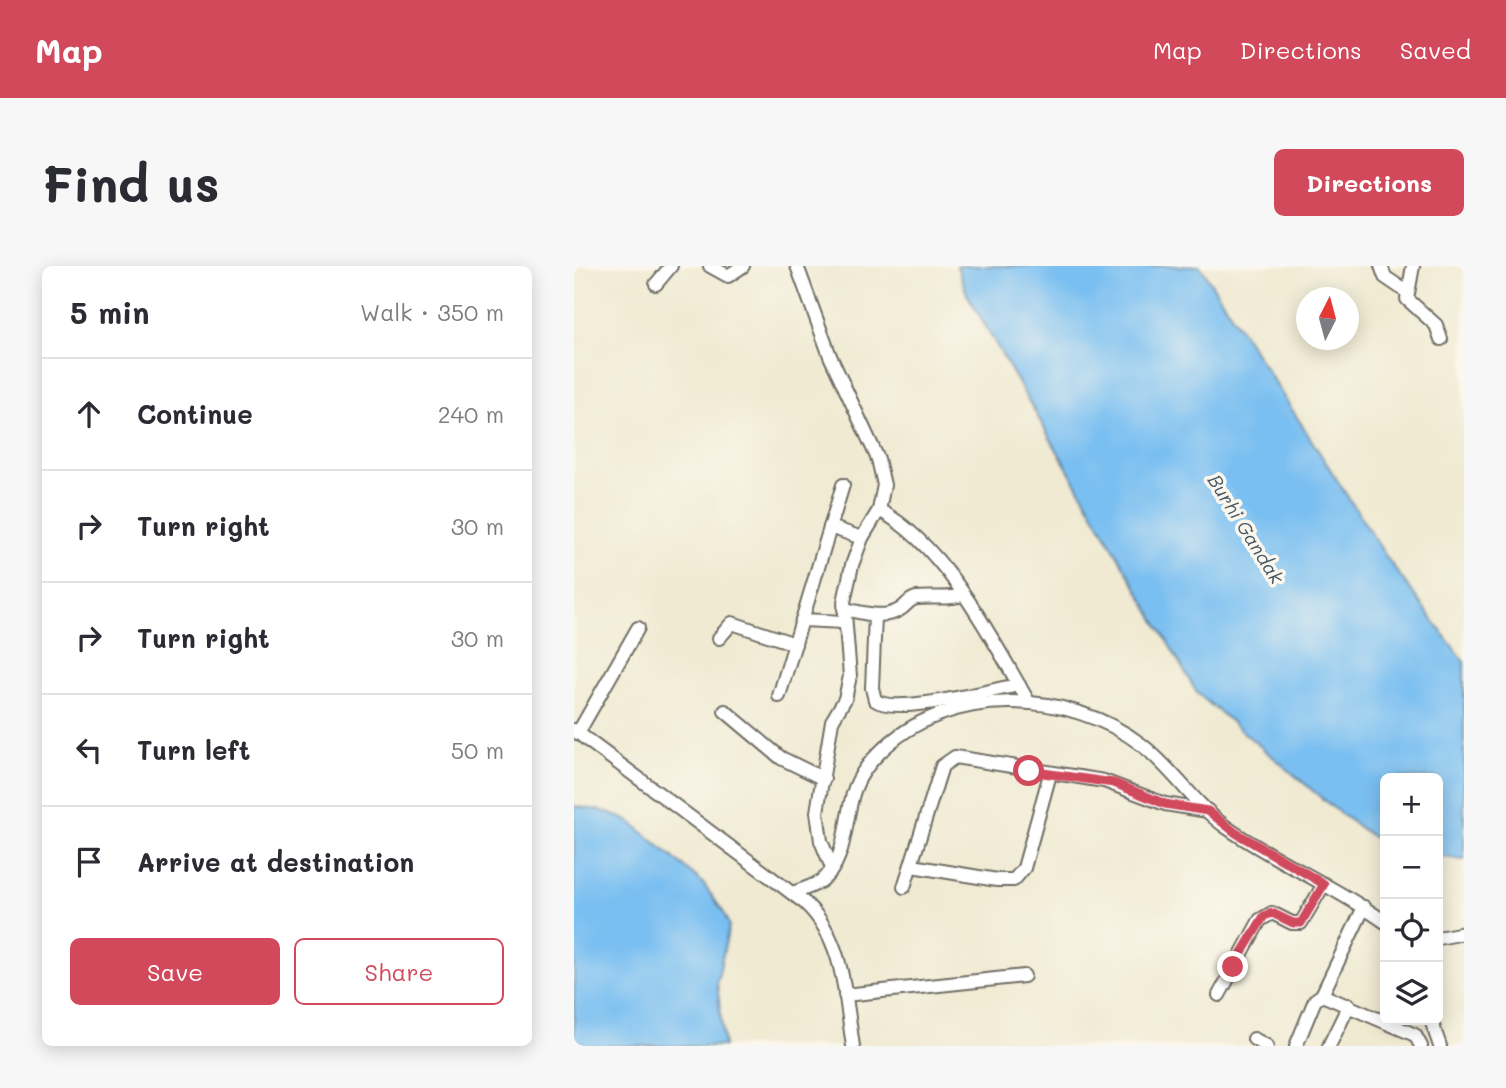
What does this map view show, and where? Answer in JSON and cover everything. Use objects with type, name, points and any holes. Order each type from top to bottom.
[{"type":"street","points":[[656,284],[671,266]]},
{"type":"street","points":[[710,266],[728,276],[743,266]]},
{"type":"street","points":[[797,266],[830,356],[878,459],[884,485],[878,510],[862,538],[852,565],[844,615],[849,676],[845,699],[832,721],[817,823],[832,868]]},
{"type":"street","points":[[1381,266],[1385,277],[1407,292]]},
{"type":"street","points":[[1413,266],[1407,292],[1410,304],[1436,324],[1441,339]]},
{"type":"street","points":[[779,696],[843,485]]},
{"type":"street","points":[[878,510],[911,532],[962,595],[1030,703]]},
{"type":"street","points":[[830,527],[862,538]]},
{"type":"street","points":[[802,620],[844,615],[875,615],[898,611],[916,598],[944,599],[962,595]]},
{"type":"street","points":[[875,615],[873,688],[875,700],[880,703],[904,707],[1019,685]]},
{"type":"street","points":[[719,638],[732,623],[795,644]]},
{"type":"street","points":[[638,628],[576,732],[813,911],[829,933],[838,957],[853,1046]]},
{"type":"street","points":[[792,893],[821,881],[832,868],[841,848],[858,780],[889,744],[912,728],[951,712],[997,703],[1030,703],[1081,712],[1114,725],[1160,759],[1208,811],[1236,833],[1364,906],[1380,918]]},
{"type":"street","points":[[725,711],[781,758],[824,779]]},
{"type":"street","points":[[904,887],[943,766],[948,760],[959,757],[1114,783],[1165,804],[1208,811]]},
{"type":"street","points":[[912,866],[997,880],[1014,880],[1024,868],[1050,774]]},
{"type":"street","points":[[1219,995],[1260,920],[1272,913],[1293,923],[1301,923],[1324,884]]},
{"type":"street","points":[[1296,1046],[1315,1000],[1322,995],[1364,906]]},
{"type":"street","points":[[1443,937],[1464,933]]},
{"type":"street","points":[[845,995],[1024,976]]},
{"type":"street","points":[[1322,995],[1415,1035],[1421,1046]]},
{"type":"street","points":[[1329,1046],[1349,1005]]},
{"type":"street","points":[[1434,1025],[1440,1046]]},
{"type":"street","points":[[1254,1039],[1267,1046]]},
{"type":"water","name":"Burhi Gandak","points":[[957,266],[1200,266],[1387,558],[1464,662],[1464,860],[1443,857],[1443,773],[1380,773],[1380,842],[1337,811],[1197,693],[967,294]]},
{"type":"water","points":[[574,806],[608,812],[631,822],[702,882],[724,913],[729,926],[717,982],[724,1046],[574,1046]]},
{"type":"route","points":[[1029,771],[1114,783],[1175,807],[1208,811],[1236,833],[1324,884],[1301,923],[1293,923],[1272,913],[1264,916],[1233,967]]}]
